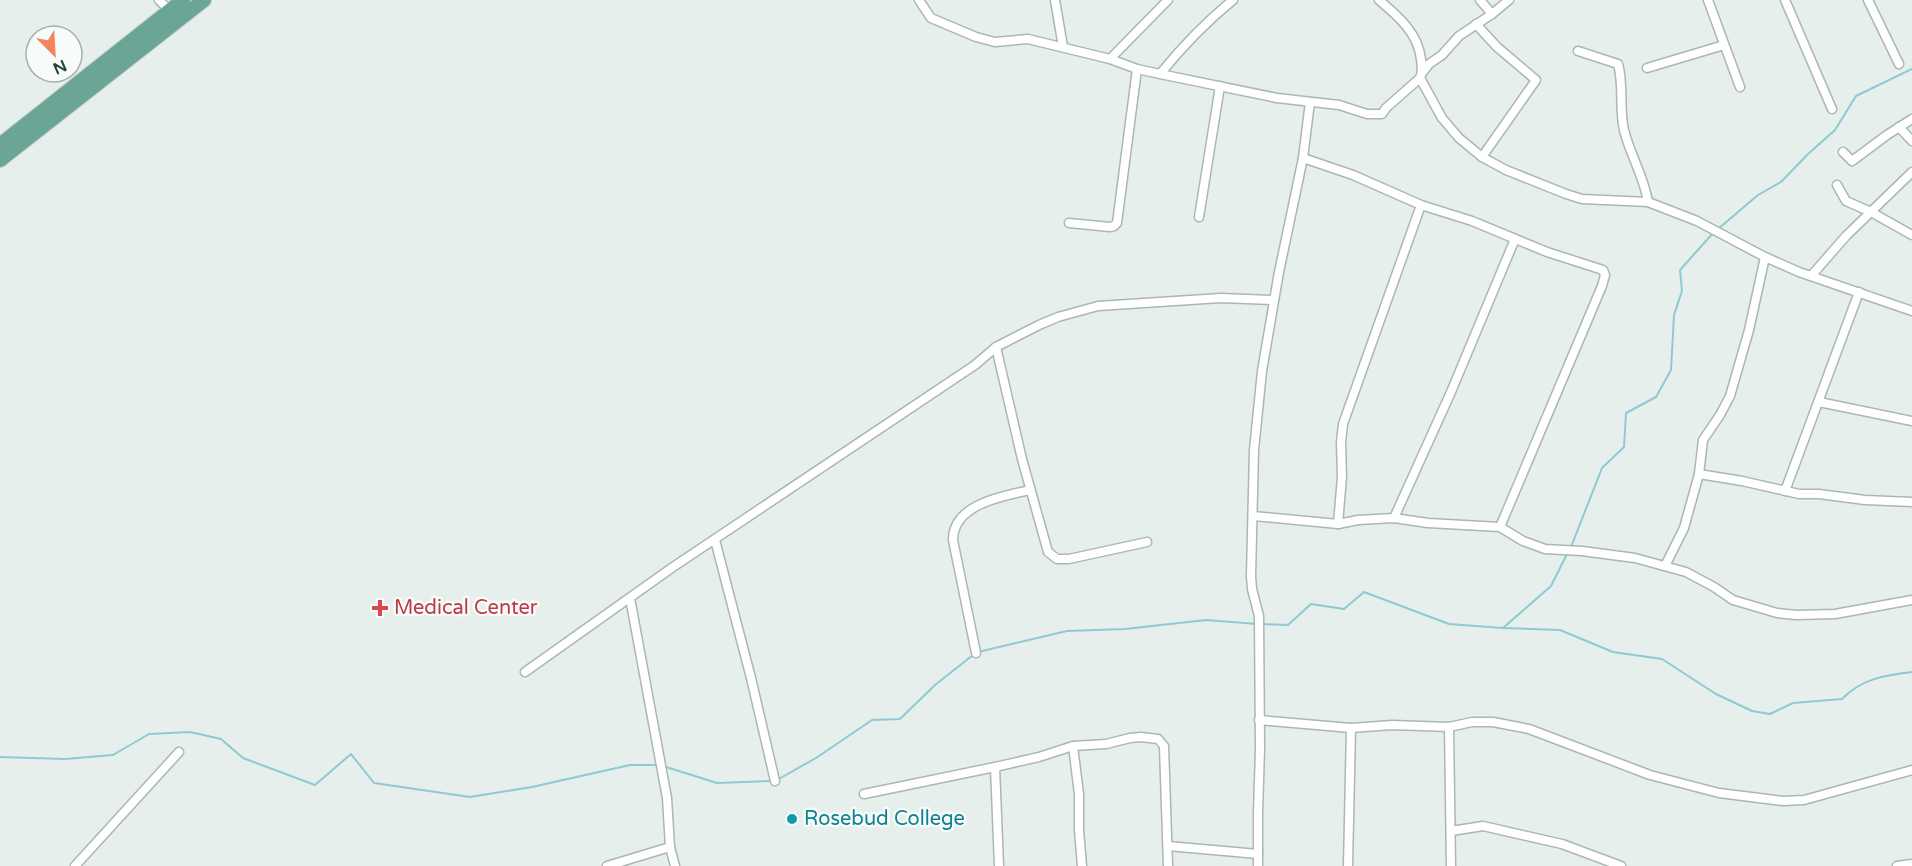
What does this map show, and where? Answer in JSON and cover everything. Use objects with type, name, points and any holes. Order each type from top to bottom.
[{"type":"main road","points":[[0,160],[154,31],[170,11],[183,0]]},
{"type":"main road","points":[[0,145],[154,31],[204,0]]},
{"type":"street","points":[[159,0],[170,11]]},
{"type":"street","points":[[919,0],[926,14],[931,18],[976,37],[995,42],[1028,39],[1110,59],[1137,69],[1277,98],[1339,105],[1377,116],[1382,114],[1421,76],[1429,64],[1442,55],[1459,36],[1509,0]]},
{"type":"street","points":[[1055,0],[1063,47]]},
{"type":"street","points":[[1110,59],[1159,4],[1168,0]]},
{"type":"street","points":[[1160,74],[1183,46],[1233,0]]},
{"type":"street","points":[[1379,0],[1411,32],[1418,43],[1421,76],[1442,118],[1482,157],[1506,170],[1582,199],[1648,202],[1710,228],[1765,257],[1811,276],[1912,311]]},
{"type":"street","points":[[1480,0],[1492,14]]},
{"type":"street","points":[[1708,0],[1740,87]]},
{"type":"street","points":[[1785,0],[1833,110]]},
{"type":"street","points":[[1868,0],[1899,64]]},
{"type":"street","points":[[1476,24],[1497,47],[1536,80],[1482,157]]},
{"type":"street","points":[[1647,68],[1724,45]]},
{"type":"street","points":[[1578,51],[1618,64],[1623,127],[1644,182],[1648,202]]},
{"type":"street","points":[[1069,223],[1110,227],[1117,223],[1137,69]]},
{"type":"street","points":[[1199,217],[1220,86]]},
{"type":"street","points":[[1258,866],[1259,616],[1251,589],[1254,450],[1262,371],[1303,158],[1310,102]]},
{"type":"street","points":[[1843,152],[1852,160],[1912,119]]},
{"type":"street","points":[[1899,127],[1912,141]]},
{"type":"street","points":[[1303,158],[1353,175],[1421,205],[1472,221],[1547,252],[1603,270],[1605,275],[1602,286],[1500,527]]},
{"type":"street","points":[[1811,276],[1846,236],[1912,172]]},
{"type":"street","points":[[1837,185],[1846,201],[1912,235]]},
{"type":"street","points":[[1338,524],[1343,424],[1421,205]]},
{"type":"street","points":[[1394,518],[1451,392],[1515,238]]},
{"type":"street","points":[[1665,566],[1684,528],[1699,474],[1703,440],[1720,416],[1730,396],[1749,330],[1765,257]]},
{"type":"street","points":[[1786,491],[1859,292]]},
{"type":"street","points":[[525,672],[715,540],[975,365],[996,347],[1058,317],[1098,306],[1210,299],[1274,300]]},
{"type":"street","points":[[996,347],[1030,490],[1046,547],[1053,557],[1069,559],[1095,555],[1147,542]]},
{"type":"street","points":[[1819,402],[1912,421]]},
{"type":"street","points":[[1699,474],[1799,494],[1912,502]]},
{"type":"street","points":[[976,653],[953,540],[954,528],[962,517],[976,507],[989,501],[1030,490]]},
{"type":"street","points":[[1253,516],[1338,524],[1358,520],[1394,518],[1428,523],[1500,527],[1522,541],[1545,549],[1635,558],[1686,572]]},
{"type":"street","points":[[715,540],[775,781]]},
{"type":"street","points":[[1674,551],[1679,568],[1714,587],[1732,600],[1777,613],[1835,614],[1912,600]]},
{"type":"street","points":[[630,598],[666,798],[670,847],[675,866]]},
{"type":"street","points":[[1259,720],[1351,728],[1392,725],[1449,727],[1472,722],[1493,722],[1529,729],[1650,775],[1719,793],[1784,801],[1804,800],[1912,770]]},
{"type":"street","points":[[1449,727],[1451,866]]},
{"type":"street","points":[[1348,866],[1351,728]]},
{"type":"street","points":[[864,794],[1039,757],[1073,746],[1107,744],[1130,738],[1154,738],[1162,742],[1165,753],[1168,866]]},
{"type":"street","points":[[1073,746],[1079,794],[1082,866]]},
{"type":"street","points":[[75,866],[178,752]]},
{"type":"street","points":[[995,767],[999,866]]},
{"type":"street","points":[[1451,831],[1483,826],[1562,844],[1621,866]]},
{"type":"street","points":[[1167,846],[1258,854]]},
{"type":"street","points":[[607,866],[670,847]]},
{"type":"street","points":[[1897,866],[1912,864]]},
{"type":"waterway","points":[[1718,229],[1758,195],[1781,182],[1835,130],[1856,96],[1912,69]]},
{"type":"waterway","points":[[1571,547],[1602,468],[1624,447],[1626,413],[1656,397],[1671,370],[1674,315],[1682,291],[1680,270],[1714,232]]},
{"type":"waterway","points":[[1503,628],[1551,586],[1568,552]]},
{"type":"waterway","points":[[1262,624],[1288,625],[1311,604],[1344,609],[1364,592],[1449,624],[1560,630],[1613,652],[1662,659],[1716,694],[1752,711],[1770,714],[1793,703],[1842,699],[1865,682],[1912,672]]},
{"type":"waterway","points":[[978,652],[1067,631],[1125,629],[1206,620],[1257,624]]},
{"type":"waterway","points":[[777,780],[816,758],[872,720],[900,719],[935,685],[973,655]]},
{"type":"waterway","points":[[0,757],[65,759],[113,755],[149,734],[190,732],[221,739],[243,758],[315,785],[351,754],[374,783],[470,797],[532,787],[630,765],[657,765]]},
{"type":"waterway","points":[[663,766],[717,783],[772,781]]},
{"type":"place","name":"Medical Center","points":[[380,608]]},
{"type":"place","name":"Rosebud College","points":[[792,819]]}]
